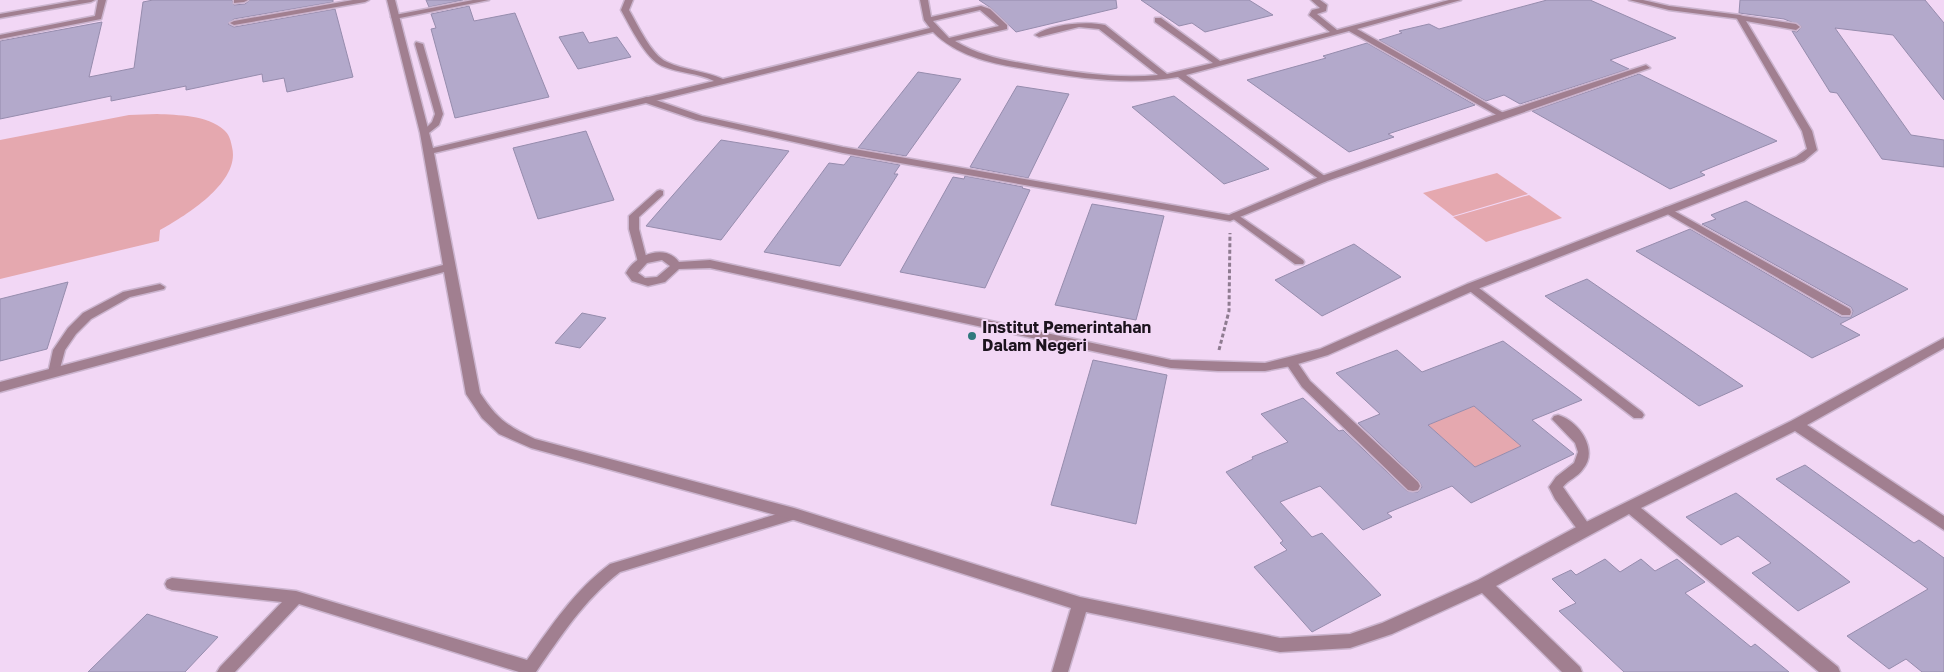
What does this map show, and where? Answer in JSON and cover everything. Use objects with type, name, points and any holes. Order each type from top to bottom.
[{"type":"street","points":[[391,0],[425,132],[427,152],[473,394],[486,414],[504,430],[531,443],[794,514],[1080,604],[1280,645],[1350,641],[1386,629],[1484,585],[1585,529],[1796,426],[1944,342]]},
{"type":"street","points":[[1740,17],[1796,26]]},
{"type":"street","points":[[676,266],[710,264],[1171,364],[1213,367],[1265,367],[1291,362],[1324,352],[1471,287],[1800,159],[1812,150],[1807,131],[1740,17]]},
{"type":"street","points":[[427,152],[648,100],[699,118],[842,150],[1232,217],[1324,179],[1503,115],[1646,68]]},
{"type":"street","points":[[660,256],[668,257],[676,266],[672,273],[664,279],[654,282],[643,282],[635,278],[632,272],[635,266],[642,260],[660,256]]},
{"type":"street","points":[[0,387],[449,267]]},
{"type":"street","points":[[1796,426],[1944,524]]},
{"type":"street","points":[[1630,507],[1832,672]]},
{"type":"street","points":[[1484,585],[1574,672]]},
{"type":"street","points":[[1060,672],[1080,604]]},
{"type":"lane","points":[[0,16],[91,0]]},
{"type":"lane","points":[[0,37],[98,17],[102,0]]},
{"type":"lane","points":[[234,23],[365,0]]},
{"type":"lane","points":[[395,17],[485,0]]},
{"type":"lane","points":[[629,0],[625,10],[650,51],[659,60],[664,64],[708,75],[720,81]]},
{"type":"lane","points":[[924,0],[928,20],[934,29],[977,56],[1003,63],[1121,79],[1166,77],[1180,74],[1334,31],[1457,0]]},
{"type":"lane","points":[[1315,0],[1324,7],[1313,15],[1334,31]]},
{"type":"lane","points":[[1633,0],[1669,8],[1740,17]]},
{"type":"lane","points":[[928,20],[981,8],[987,10],[1004,27],[949,40]]},
{"type":"lane","points":[[1158,20],[1218,63]]},
{"type":"lane","points":[[1039,35],[1083,24],[1095,24],[1102,27],[1166,77]]},
{"type":"lane","points":[[1349,28],[1503,115]]},
{"type":"lane","points":[[648,100],[934,29]]},
{"type":"lane","points":[[419,44],[439,114],[436,123],[425,132]]},
{"type":"lane","points":[[1180,74],[1324,179]]},
{"type":"lane","points":[[642,260],[634,229],[634,216],[660,193]]},
{"type":"lane","points":[[1667,210],[1846,312]]},
{"type":"lane","points":[[1232,217],[1299,262]]},
{"type":"lane","points":[[54,373],[59,350],[72,331],[88,316],[126,294],[160,287]]},
{"type":"lane","points":[[1471,287],[1638,415]]},
{"type":"lane","points":[[1291,362],[1306,384],[1413,486]]},
{"type":"lane","points":[[1558,419],[1582,441],[1584,453],[1579,465],[1559,480],[1556,487],[1585,529]]},
{"type":"lane","points":[[172,584],[296,597],[528,670],[583,595],[615,568],[794,514]]},
{"type":"lane","points":[[225,672],[296,597]]},
{"type":"path","points":[[1213,367],[1229,311],[1232,217]]},
{"type":"shaded area","points":[[157,114],[209,121],[226,132],[231,142],[233,160],[228,173],[220,185],[196,207],[160,230],[159,241],[0,279],[0,140],[129,115]]},
{"type":"shaded area","points":[[1497,173],[1528,194],[1453,216],[1423,193]]},
{"type":"shaded area","points":[[1529,195],[1562,218],[1486,242],[1453,217]]},
{"type":"shaded area","points":[[1474,406],[1521,446],[1475,467],[1428,425]]},
{"type":"building","points":[[153,0],[232,0],[234,5],[245,4],[250,0],[333,0],[333,2],[234,19],[228,24],[234,27],[335,9],[353,77],[287,92],[284,78],[263,82],[262,74],[186,90],[186,86],[111,101],[111,96],[0,119],[0,41],[102,22],[89,77],[134,68],[143,2]]},
{"type":"building","points":[[426,0],[463,0],[429,7]]},
{"type":"building","points":[[979,0],[1116,0],[1117,8],[1016,32],[991,8]]},
{"type":"building","points":[[1141,0],[1249,0],[1273,15],[1205,32],[1192,23],[1179,26]]},
{"type":"building","points":[[1547,0],[1590,0],[1676,38],[1610,60],[1629,69],[1520,104],[1504,95],[1486,101],[1379,40],[1402,33],[1399,31],[1429,24],[1439,29]]},
{"type":"building","points":[[1740,0],[1925,0],[1944,23],[1944,100],[1893,35],[1835,28],[1911,135],[1944,140],[1944,167],[1882,159],[1837,93],[1830,92],[1792,31],[1797,32],[1801,26],[1784,19],[1739,13]]},
{"type":"building","points":[[469,6],[474,21],[515,13],[549,97],[455,118],[431,29],[436,28],[431,14]]},
{"type":"building","points":[[583,32],[589,43],[617,37],[631,57],[578,69],[559,37]]},
{"type":"building","points":[[1367,43],[1475,105],[1388,134],[1394,137],[1349,152],[1247,80],[1326,58],[1323,56]]},
{"type":"building","points":[[918,72],[961,79],[906,156],[858,148]]},
{"type":"building","points":[[1639,74],[1777,141],[1700,172],[1705,175],[1670,189],[1532,111]]},
{"type":"building","points":[[1017,86],[1069,94],[1028,178],[970,167]]},
{"type":"building","points":[[1174,96],[1269,169],[1224,184],[1132,107]]},
{"type":"building","points":[[586,131],[614,200],[538,219],[513,148]]},
{"type":"building","points":[[721,140],[789,151],[721,240],[646,226]]},
{"type":"building","points":[[851,156],[900,165],[894,174],[898,174],[840,266],[764,252],[829,163],[844,165]]},
{"type":"building","points":[[965,176],[1030,190],[985,288],[900,272],[953,177],[964,179]]},
{"type":"building","points":[[1746,201],[1908,289],[1840,324],[1860,335],[1812,358],[1636,251],[1690,229],[1841,317],[1851,317],[1853,311],[1851,307],[1702,224],[1716,219],[1711,215]]},
{"type":"building","points":[[1092,204],[1164,216],[1136,320],[1055,305]]},
{"type":"building","points":[[1354,244],[1401,277],[1322,316],[1275,280]]},
{"type":"building","points":[[1587,279],[1743,386],[1699,406],[1545,296]]},
{"type":"building","points":[[68,282],[47,349],[0,361],[0,299]]},
{"type":"building","points":[[582,313],[606,318],[580,348],[555,343]]},
{"type":"building","points":[[1503,341],[1582,400],[1532,420],[1574,454],[1471,503],[1452,486],[1387,513],[1392,517],[1363,530],[1320,486],[1280,502],[1312,537],[1322,533],[1381,595],[1312,632],[1254,567],[1287,550],[1280,543],[1283,541],[1226,472],[1253,459],[1252,457],[1288,442],[1261,414],[1303,398],[1339,431],[1343,430],[1407,491],[1418,492],[1422,487],[1419,481],[1358,423],[1380,414],[1336,373],[1397,350],[1422,372]],"holes":[[[1474,406],[1521,446],[1475,467],[1428,425]]]},
{"type":"building","points":[[1093,360],[1167,375],[1136,524],[1051,505]]},
{"type":"building","points":[[1805,465],[1914,543],[1919,540],[1944,558],[1944,672],[1922,672],[1906,659],[1889,669],[1847,636],[1928,589],[1776,479]]},
{"type":"building","points":[[1736,493],[1850,582],[1798,611],[1752,573],[1771,563],[1738,536],[1721,545],[1686,517]]},
{"type":"building","points":[[1605,559],[1620,572],[1641,559],[1655,571],[1677,559],[1705,582],[1685,593],[1751,647],[1755,644],[1789,672],[1624,672],[1559,611],[1576,603],[1552,579],[1571,570],[1576,575]]},
{"type":"building","points":[[147,614],[218,637],[185,672],[88,672]]},
{"type":"place","name":"Institut Pemerintahan Dalam Negeri","points":[[972,336]]}]
